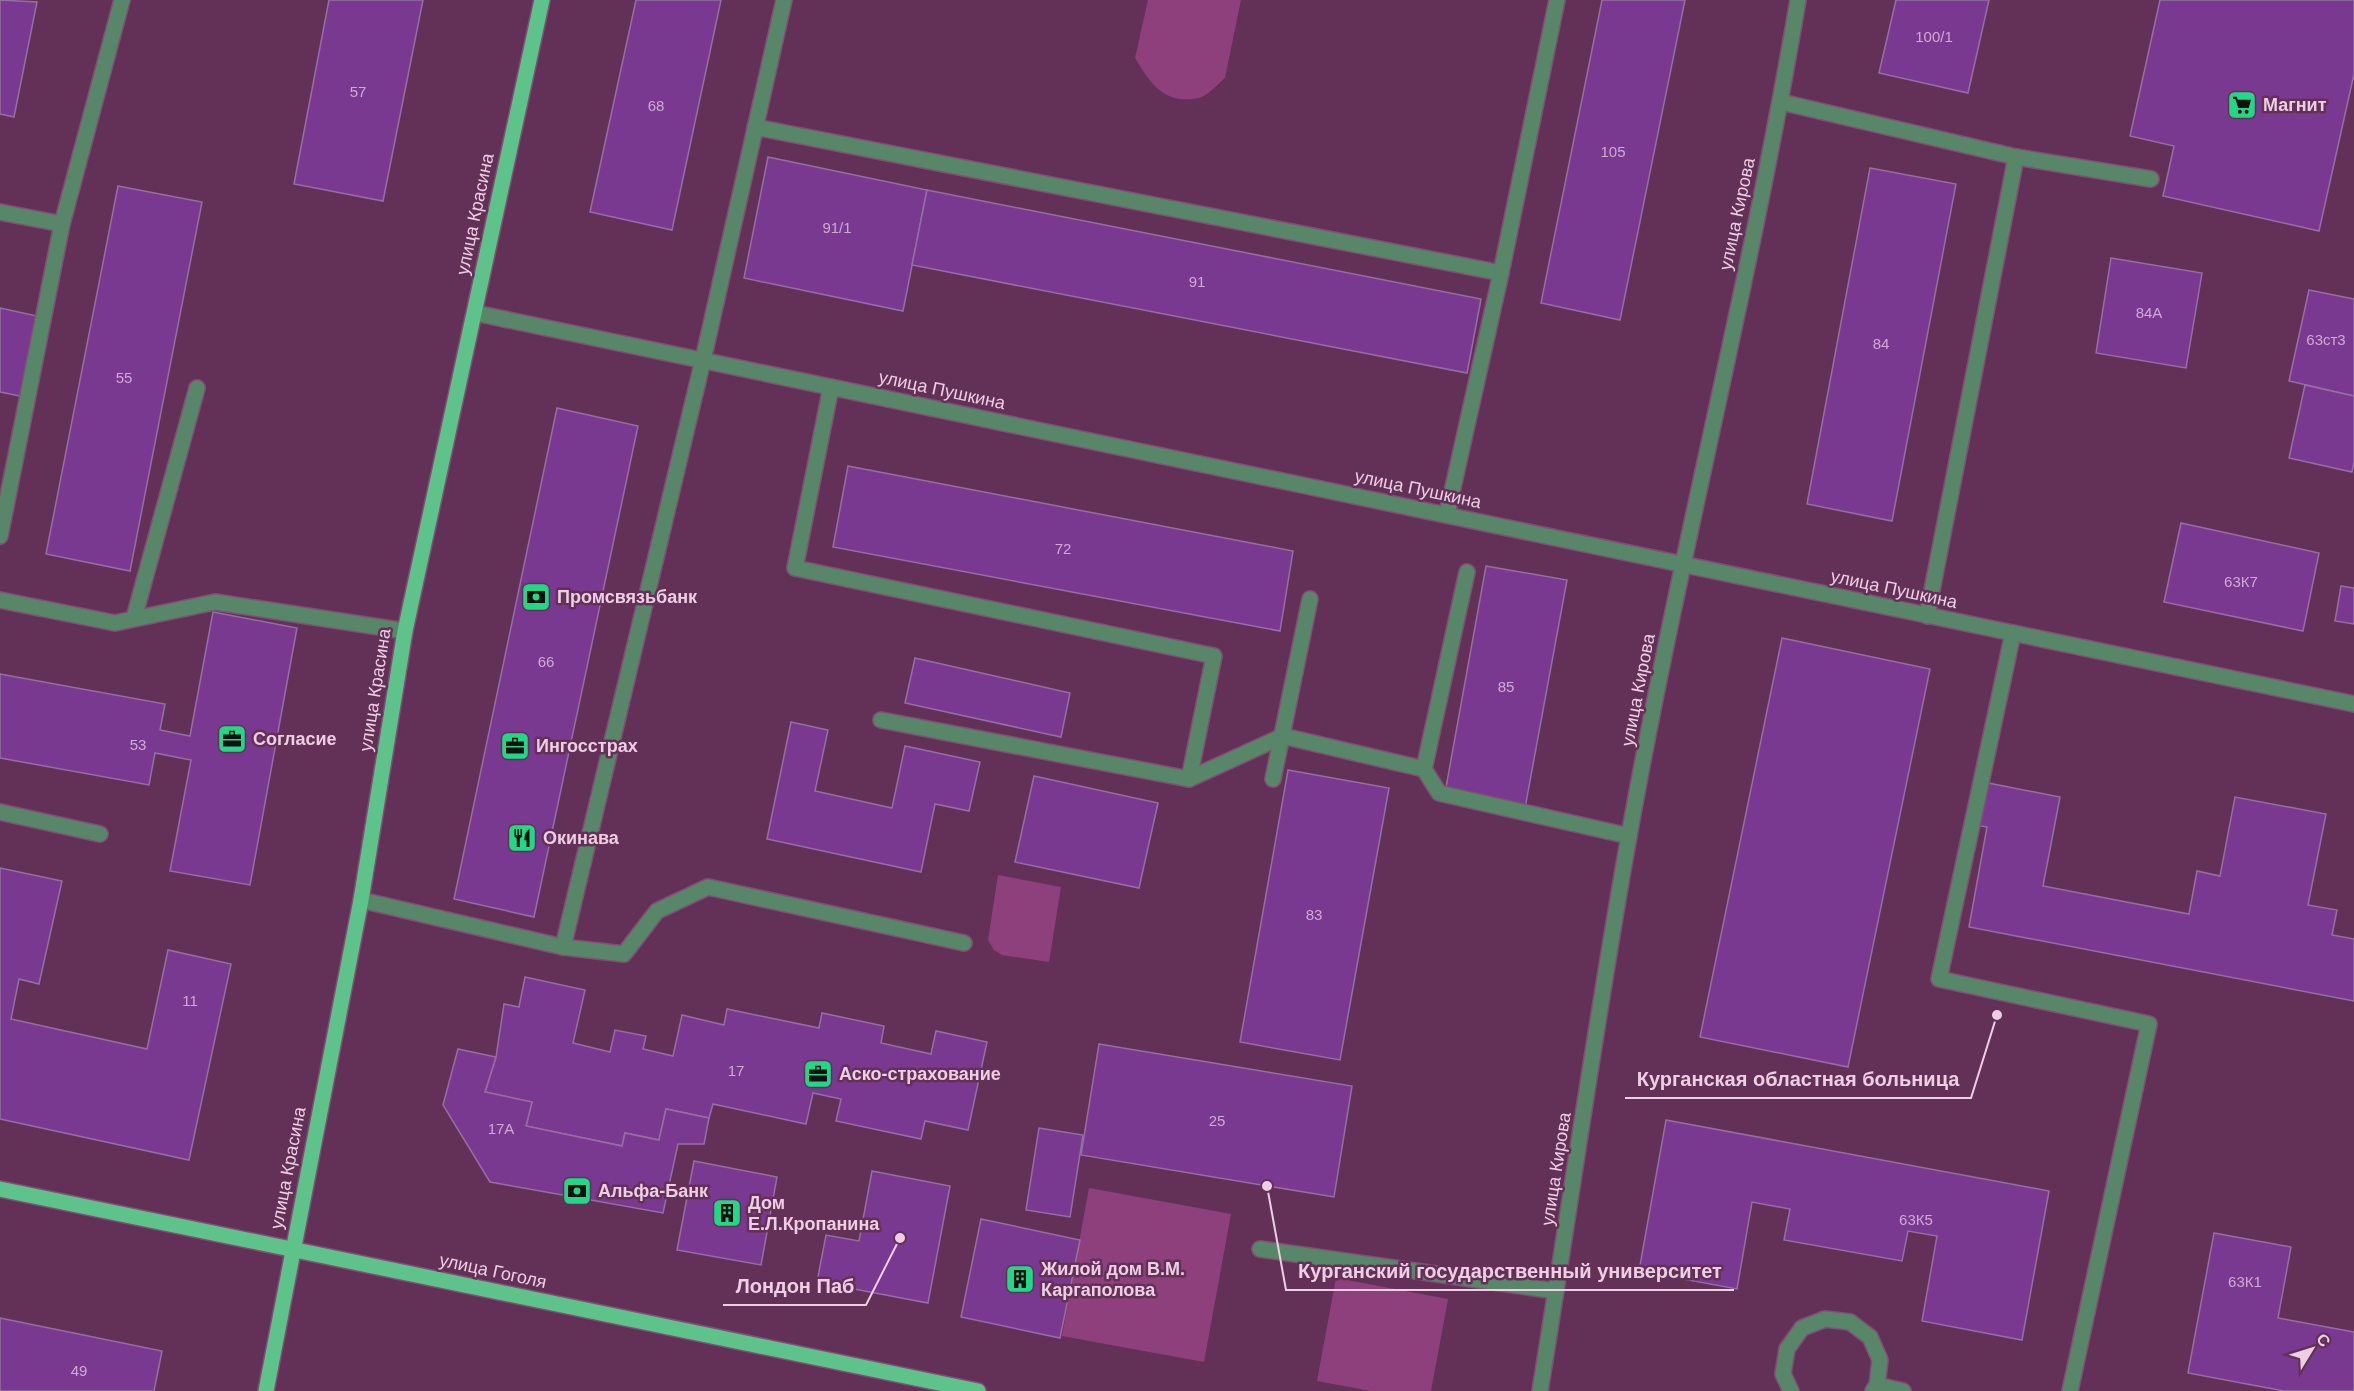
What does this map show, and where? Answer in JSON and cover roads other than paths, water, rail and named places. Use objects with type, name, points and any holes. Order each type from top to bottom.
[{"type":"main road","name":"улица Красина","points":[[266,1391],[361,900],[405,631],[542,0]]},
{"type":"main road","name":"улица Гоголя","points":[[0,1189],[978,1391]]},
{"type":"street","points":[[0,536],[62,224],[122,0]]},
{"type":"street","points":[[563,947],[703,360],[784,0]]},
{"type":"street","points":[[1447,514],[1501,273],[1557,0]]},
{"type":"street","name":"улица Кирова","points":[[1540,1391],[1629,836],[1683,565],[1781,102],[1798,0]]},
{"type":"street","points":[[1781,102],[2016,157],[2151,179]]},
{"type":"street","points":[[755,127],[1501,273]]},
{"type":"street","points":[[1927,616],[2016,157]]},
{"type":"street","points":[[0,212],[62,224]]},
{"type":"street","name":"улица Пушкина","points":[[475,313],[2354,704]]},
{"type":"street","points":[[831,387],[795,568],[1214,656],[1190,779]]},
{"type":"street","points":[[134,618],[196,388]]},
{"type":"street","points":[[1467,572],[1424,769],[1439,793],[1629,836]]},
{"type":"street","points":[[1273,779],[1310,599]]},
{"type":"street","points":[[0,600],[115,622],[215,602],[405,631]]},
{"type":"street","points":[[2013,633],[1939,979],[2150,1024],[2070,1391]]},
{"type":"street","points":[[881,720],[1190,779],[1283,736],[1424,769]]},
{"type":"street","points":[[0,812],[100,834]]},
{"type":"street","points":[[361,900],[563,947],[624,954],[657,911],[708,887],[964,943]]},
{"type":"street","points":[[1260,1249],[1556,1291]]},
{"type":"street","points":[[1791,1391],[1783,1374],[1786,1349],[1802,1328],[1825,1319],[1850,1322],[1870,1337],[1880,1360],[1875,1388],[1903,1391]]},
{"type":"place","name":"Магнит","points":[[2242,105]]},
{"type":"place","name":"Промсвязьбанк","points":[[536,597]]},
{"type":"place","name":"Согласие","points":[[232,739]]},
{"type":"place","name":"Ингосстрах","points":[[515,746]]},
{"type":"place","name":"Окинава","points":[[522,838]]},
{"type":"place","name":"Курганская областная больница","points":[[1997,1015]]},
{"type":"place","name":"Аско-страхование","points":[[818,1074]]},
{"type":"place","name":"Курганский государственный университет","points":[[1267,1186]]},
{"type":"place","name":"Альфа-Банк","points":[[577,1191]]},
{"type":"place","name":"Дом Е.Л.Кропанина","points":[[727,1213]]},
{"type":"place","name":"Лондон Паб","points":[[900,1238]]},
{"type":"place","name":"Жилой дом В.М. Каргаполова","points":[[1020,1279]]}]
